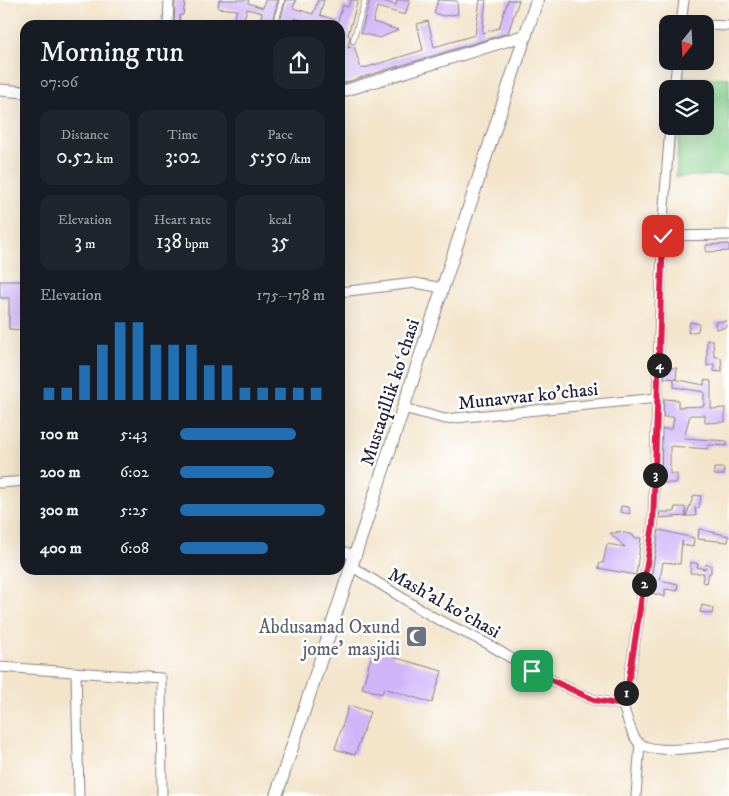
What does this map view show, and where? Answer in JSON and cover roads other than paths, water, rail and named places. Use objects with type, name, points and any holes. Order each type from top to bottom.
[{"type":"main road","name":"Mustaqillik koʻchasi","points":[[276,796],[537,0]]},
{"type":"street","points":[[168,20],[169,0]]},
{"type":"street","points":[[683,15],[684,0]]},
{"type":"street","points":[[714,25],[729,26]]},
{"type":"street","points":[[345,90],[526,35]]},
{"type":"street","points":[[0,90],[20,92]]},
{"type":"street","points":[[669,135],[663,236],[653,525],[627,692],[623,705],[634,735],[640,743],[660,749],[702,748],[729,743]]},
{"type":"street","points":[[663,236],[729,235]]},
{"type":"street","points":[[345,291],[415,283],[442,288]]},
{"type":"street","name":"Munavvar ko'chasi","points":[[403,408],[445,419],[658,398]]},
{"type":"street","points":[[0,483],[20,481]]},
{"type":"street","name":"Mash'al ko'chasi","points":[[345,554],[433,617],[488,644],[532,671],[594,700],[623,705]]},
{"type":"street","points":[[0,667],[161,678],[162,796]]},
{"type":"street","points":[[76,672],[79,796]]},
{"type":"street","points":[[636,796],[640,743]]},
{"type":"lane","points":[[276,20],[282,0]]},
{"type":"lane","points":[[354,41],[365,0]]},
{"type":"place","name":"Abdusamad Oxund jome' masjidi","points":[[416,637]]}]
